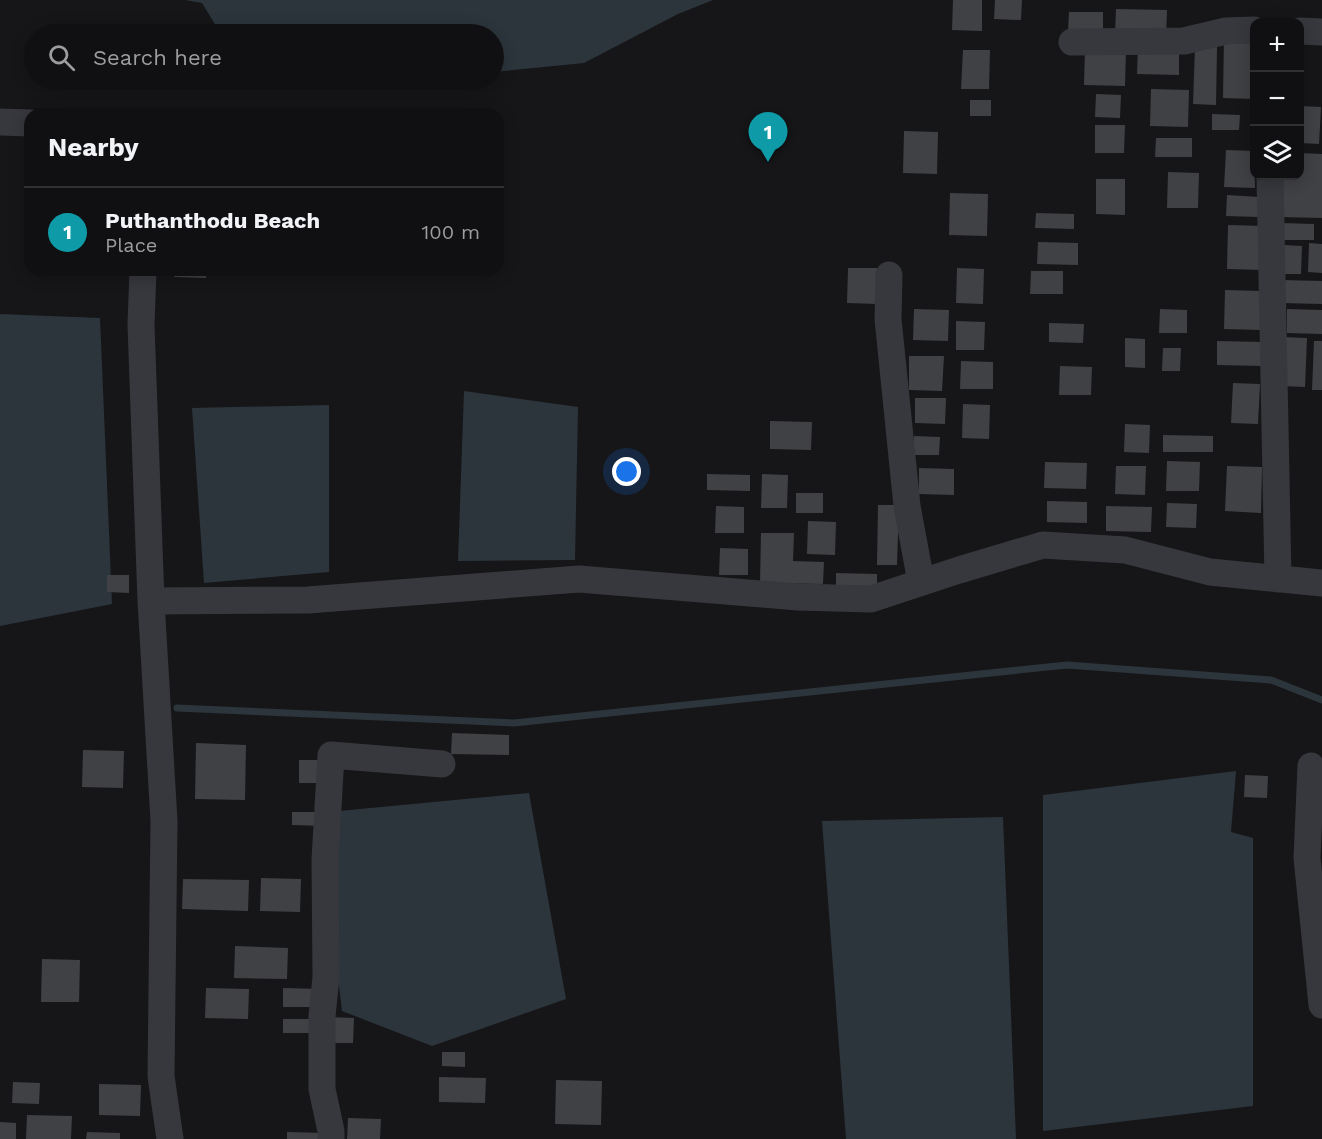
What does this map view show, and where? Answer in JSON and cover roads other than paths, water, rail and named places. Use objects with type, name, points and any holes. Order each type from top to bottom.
[{"type":"street","points":[[1072,42],[1184,41],[1226,31],[1250,30]]},
{"type":"street","points":[[1304,31],[1322,32]]},
{"type":"street","points":[[0,122],[24,123]]},
{"type":"street","points":[[1270,180],[1278,579]]},
{"type":"street","points":[[889,275],[888,319],[907,506],[921,582]]},
{"type":"street","points":[[143,276],[141,325],[151,601],[165,821],[161,1076],[170,1139]]},
{"type":"street","points":[[151,601],[308,600],[579,579],[798,597],[871,599],[1043,545],[1125,550],[1210,572],[1322,584]]},
{"type":"street","points":[[331,1139],[322,1089],[322,1016],[326,977],[325,860],[332,755],[442,764]]},
{"type":"street","points":[[1311,766],[1307,858],[1322,1005]]},
{"type":"waterway","points":[[177,708],[514,723],[1067,665],[1271,680],[1322,700]]},
{"type":"place","name":"Puthanthodu Beach","points":[[768,162]]}]
